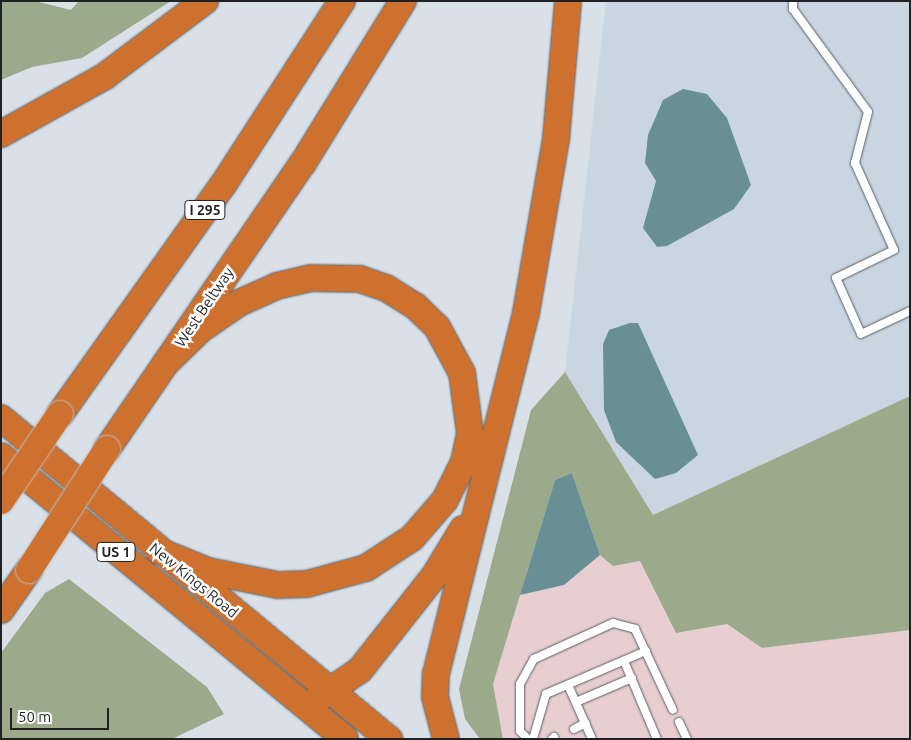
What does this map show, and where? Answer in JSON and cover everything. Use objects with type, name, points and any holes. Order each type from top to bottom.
[{"type":"highway","points":[[1,134],[105,76],[205,1]]},
{"type":"highway","name":"I 295","points":[[1,500],[223,185],[342,1]]},
{"type":"highway","name":"West Beltway","points":[[1,610],[107,449],[358,79],[403,1]]},
{"type":"highway","points":[[446,739],[435,697],[436,674],[478,506],[501,426],[545,212],[568,1]]},
{"type":"highway","points":[[159,551],[208,571],[278,585],[307,584],[366,568],[412,538],[445,500],[464,462],[470,433],[462,373],[438,327],[408,301],[360,279],[311,278],[277,286],[239,303],[201,330],[166,362]]},
{"type":"highway","name":"New Kings Road","points":[[1,418],[159,551],[389,739]]},
{"type":"highway","name":"New Kings Road","points":[[1,456],[345,739]]},
{"type":"highway","points":[[304,706],[332,692],[360,670],[412,604],[478,506]]},
{"type":"lane","points":[[793,1],[793,9],[868,112],[855,163],[894,250],[836,278],[861,334],[910,312]]},
{"type":"lane","points":[[528,739],[520,731],[520,684],[534,659],[613,623],[635,629],[673,710]]},
{"type":"lane","points":[[533,739],[546,694],[646,651]]},
{"type":"lane","points":[[624,660],[656,739]]},
{"type":"lane","points":[[576,702],[632,678]]},
{"type":"lane","points":[[568,685],[586,723],[590,738]]},
{"type":"lane","points":[[679,722],[687,739]]},
{"type":"lane","points":[[574,729],[586,723]]},
{"type":"shaded area","points":[[606,1],[910,1],[910,396],[653,515],[565,372]]},
{"type":"shaded area","points":[[600,555],[613,566],[640,561],[677,633],[727,624],[762,648],[910,630],[910,738],[503,739],[493,684],[520,595],[564,585]]},
{"type":"green space","points":[[1,1],[35,1],[71,10],[79,1],[171,1],[82,58],[32,67],[1,80]]},
{"type":"green space","points":[[565,372],[653,515],[910,396],[910,630],[762,648],[727,624],[676,633],[640,561],[613,566],[600,555],[572,473],[555,480],[493,684],[503,739],[480,739],[465,719],[459,689],[531,410]]},
{"type":"green space","points":[[69,579],[207,687],[224,714],[172,739],[1,739],[1,653],[45,593]]},
{"type":"water","points":[[683,89],[707,94],[727,118],[751,185],[734,209],[667,246],[657,247],[643,228],[656,181],[645,163],[648,135],[663,100]]},
{"type":"water","points":[[630,323],[638,323],[698,455],[676,473],[655,479],[616,442],[604,410],[603,344],[609,330]]},
{"type":"water","points":[[572,473],[600,555],[564,585],[520,595],[555,480]]}]
